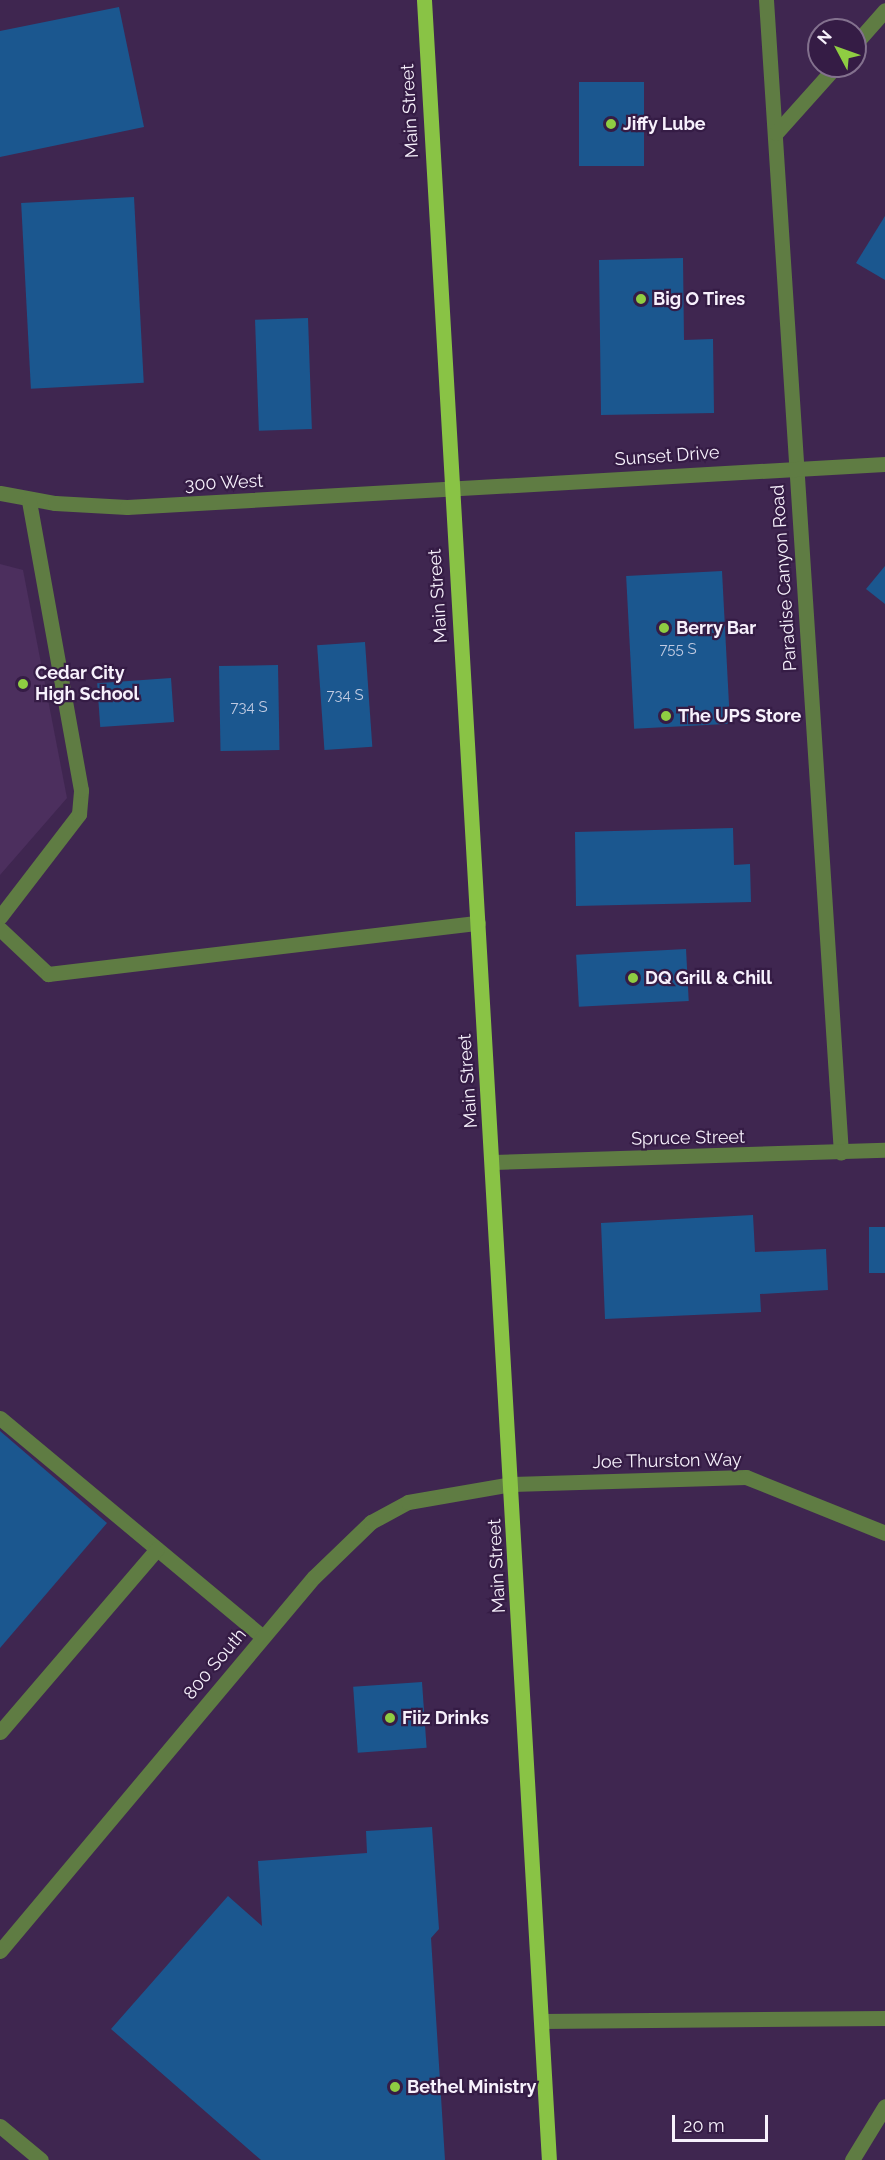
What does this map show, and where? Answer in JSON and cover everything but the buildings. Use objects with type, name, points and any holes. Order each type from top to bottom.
[{"type":"main road","name":"Main Street","points":[[424,0],[451,490],[512,1484],[549,2160]]},
{"type":"street","name":"Paradise Canyon Road","points":[[766,0],[841,1153]]},
{"type":"street","points":[[867,30],[885,10]]},
{"type":"street","points":[[776,134],[825,78]]},
{"type":"street","name":"Sunset Drive","points":[[451,490],[796,466],[885,464]]},
{"type":"street","name":"300 West","points":[[0,493],[29,500],[127,507],[451,490]]},
{"type":"street","points":[[0,917],[79,814],[81,790],[29,500]]},
{"type":"street","points":[[0,929],[48,974],[478,923]]},
{"type":"street","name":"Spruce Street","points":[[493,1162],[885,1150]]},
{"type":"street","points":[[0,1418],[263,1637]]},
{"type":"street","name":"Joe Thurston Way","points":[[512,1484],[746,1477],[885,1533]]},
{"type":"street","name":"800 South","points":[[0,1951],[314,1577],[371,1522],[408,1502],[512,1484]]},
{"type":"street","points":[[0,1732],[157,1549]]},
{"type":"street","points":[[542,2021],[885,2018]]},
{"type":"street","points":[[852,2160],[885,2106]]},
{"type":"street","points":[[0,2126],[41,2160]]},
{"type":"shaded area","name":"Cedar City High School","points":[[0,564],[23,570],[67,798],[0,875]]},
{"type":"place","name":"Jiffy Lube","points":[[611,124]]},
{"type":"place","name":"Big O Tires","points":[[641,299]]},
{"type":"place","name":"Berry Bar","points":[[664,628]]},
{"type":"place","name":"Cedar City High School","points":[[23,684]]},
{"type":"place","name":"The UPS Store","points":[[666,716]]},
{"type":"place","name":"DQ Grill & Chill","points":[[633,978]]},
{"type":"place","name":"Fiiz Drinks","points":[[390,1718]]},
{"type":"place","name":"Bethel Ministry","points":[[395,2087]]}]
